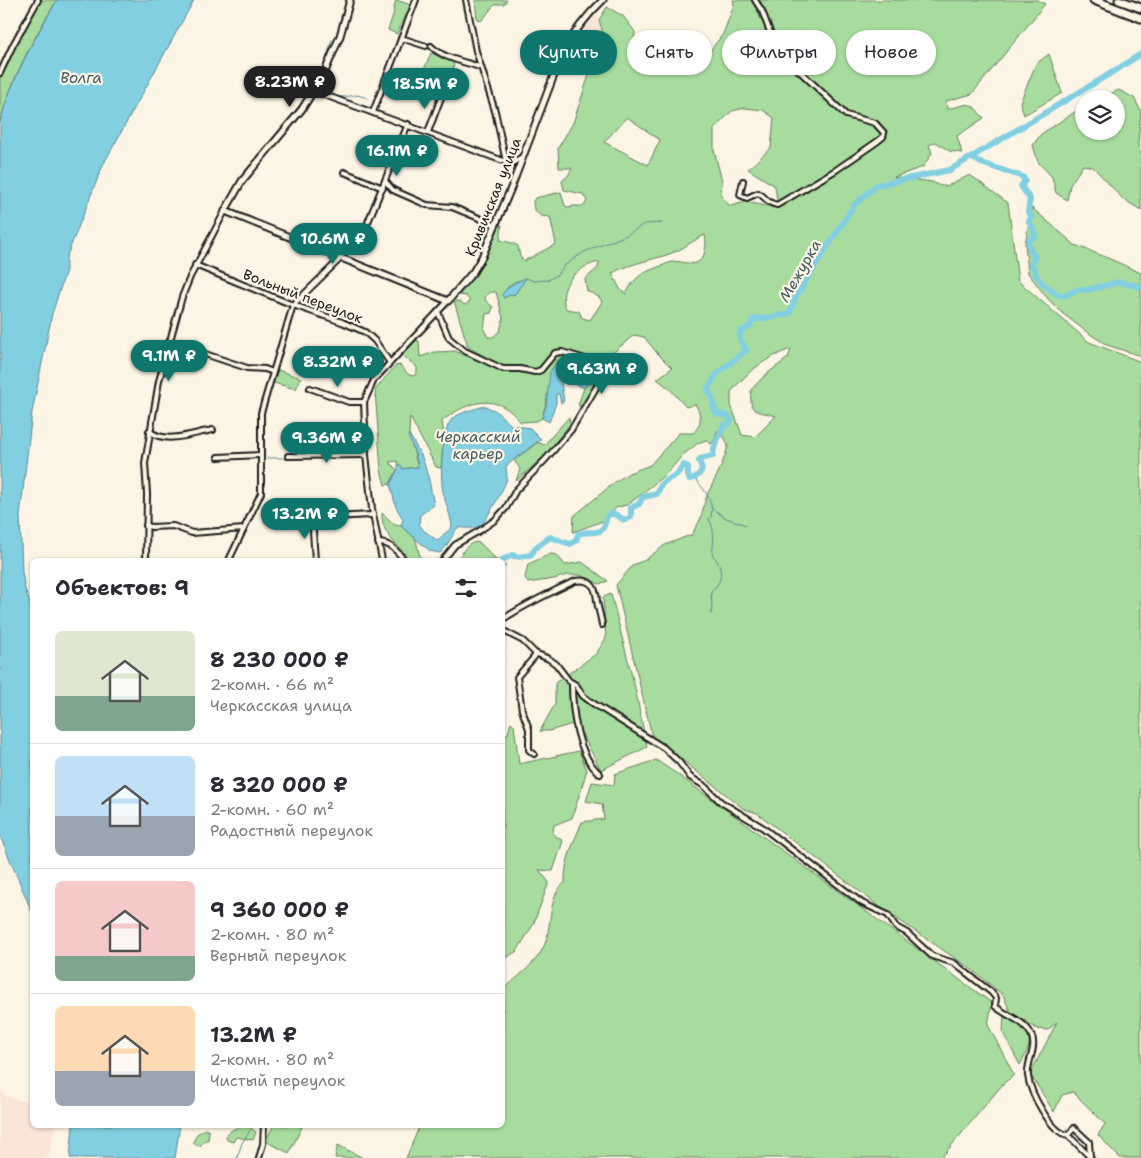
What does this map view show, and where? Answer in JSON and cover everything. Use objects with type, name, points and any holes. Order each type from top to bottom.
[{"type":"highway","points":[[1094,0],[1141,18]]},
{"type":"highway","points":[[1122,1],[1141,8]]},
{"type":"street","points":[[0,73],[38,0]]},
{"type":"street","points":[[146,558],[147,494],[145,464],[149,431],[159,381],[182,297],[195,266],[242,181],[287,128],[326,72],[333,56],[350,0]]},
{"type":"street","points":[[373,112],[416,0]]},
{"type":"street","points":[[466,0],[480,67],[495,111],[505,157],[510,162]]},
{"type":"street","name":"Кривичская улица","points":[[382,558],[372,515],[366,456],[364,402],[372,383],[448,301],[476,266],[496,225],[562,54],[581,22],[603,0]]},
{"type":"street","points":[[743,181],[740,194],[746,198],[758,193],[769,203],[777,205],[836,170],[878,141],[884,134],[875,123],[846,115],[793,65],[770,32],[762,11],[755,0]]},
{"type":"street","points":[[401,38],[426,46]]},
{"type":"street","points":[[431,46],[448,56],[480,67]]},
{"type":"street","points":[[314,91],[510,162],[522,157]]},
{"type":"street","points":[[428,132],[442,94]]},
{"type":"street","points":[[368,222],[408,124]]},
{"type":"street","points":[[344,172],[383,188]]},
{"type":"street","points":[[385,181],[393,190],[427,205],[452,207],[496,225]]},
{"type":"street","points":[[225,211],[448,301]]},
{"type":"street","points":[[230,558],[262,493],[261,413],[293,305],[341,258]]},
{"type":"street","name":"Вольный переулок","points":[[195,266],[293,305],[342,322],[370,335],[390,363]]},
{"type":"street","points":[[438,312],[450,338],[465,351],[503,369],[520,369],[535,372],[541,370],[555,353],[562,352],[585,359],[598,366],[602,373],[600,381],[571,430],[516,490],[506,508],[495,520],[480,531],[455,545],[445,558]]},
{"type":"street","points":[[169,342],[247,368],[265,369],[272,372]]},
{"type":"street","points":[[310,388],[349,402],[364,402]]},
{"type":"street","points":[[149,431],[154,435],[164,438],[213,430]]},
{"type":"street","points":[[218,458],[261,456]]},
{"type":"street","points":[[288,456],[366,456]]},
{"type":"street","points":[[268,519],[372,515]]},
{"type":"street","points":[[312,518],[315,558]]},
{"type":"street","points":[[146,525],[151,527],[173,526],[192,533],[244,529]]},
{"type":"street","points":[[378,543],[391,545],[402,558]]},
{"type":"street","points":[[505,618],[516,610],[575,581],[581,580],[590,582],[598,595],[602,625]]},
{"type":"street","points":[[505,632],[523,641],[535,653],[556,664],[568,681],[579,688],[583,696],[591,702],[664,748],[679,762],[690,777],[721,802],[762,827],[862,903],[888,915],[896,927],[907,933],[932,956],[954,963],[991,992],[996,998],[995,1006],[1001,1012],[1023,1024],[1030,1032],[1033,1041],[1028,1074],[1030,1084],[1049,1121],[1064,1134],[1068,1135],[1091,1158]]},
{"type":"street","points":[[534,754],[529,750],[530,729],[522,710],[516,677],[535,656],[535,653]]},
{"type":"street","points":[[572,683],[572,704],[584,754],[593,768],[600,774]]},
{"type":"street","points":[[259,1158],[263,1144],[264,1128]]},
{"type":"street","points":[[1068,1135],[1074,1128],[1090,1142],[1091,1158]]},
{"type":"shaded area","points":[[594,13],[599,20],[602,30],[579,30]]},
{"type":"shaded area","points":[[0,1092],[5,1094],[5,1096],[30,1103],[30,1128],[54,1128],[48,1158],[0,1158]]},
{"type":"green space","points":[[41,0],[57,0],[24,59],[0,122],[0,77],[18,39],[20,40],[26,30],[25,26]]},
{"type":"green space","points":[[396,0],[411,5],[397,34],[388,30]]},
{"type":"green space","points":[[475,0],[507,0],[504,4],[493,6],[481,21],[477,19]]},
{"type":"green space","points":[[733,0],[1038,0],[1045,4],[972,94],[946,101],[947,109],[968,104],[974,107],[984,118],[957,136],[962,153],[949,151],[936,142],[929,145],[932,153],[923,167],[894,177],[933,182],[942,186],[970,175],[1008,203],[1018,281],[1089,342],[1141,362],[1141,1158],[1120,1158],[1098,1135],[1105,1124],[1073,1092],[1062,1095],[1054,1112],[1030,1074],[1057,1022],[1048,1030],[1037,1029],[1010,1011],[1003,995],[971,969],[884,910],[757,813],[744,809],[652,736],[616,585],[633,565],[645,560],[665,545],[693,534],[728,445],[721,431],[717,431],[715,440],[711,444],[706,440],[698,443],[683,455],[667,473],[627,505],[617,507],[603,521],[573,532],[574,516],[615,482],[629,473],[650,465],[679,433],[693,433],[700,423],[699,411],[695,404],[686,407],[670,389],[657,379],[672,368],[644,337],[634,335],[602,362],[586,413],[578,405],[584,388],[593,379],[595,372],[564,361],[557,361],[542,418],[537,421],[521,422],[502,406],[484,402],[466,406],[449,416],[442,421],[444,435],[441,468],[436,467],[410,417],[409,434],[418,467],[401,469],[397,461],[389,462],[397,470],[390,484],[385,485],[381,470],[375,390],[395,366],[400,365],[409,375],[414,376],[417,372],[417,367],[402,355],[417,340],[419,341],[420,357],[435,352],[455,351],[487,364],[491,360],[468,347],[454,301],[459,301],[465,305],[470,301],[466,296],[459,295],[481,267],[498,227],[502,225],[500,240],[518,246],[520,257],[524,261],[556,244],[550,217],[541,216],[534,210],[533,201],[535,198],[561,192],[565,206],[571,208],[572,206],[584,206],[587,201],[583,194],[564,190],[562,181],[568,176],[572,168],[559,168],[558,148],[573,123],[589,75],[617,75],[617,30],[602,30],[599,20],[607,7],[623,16],[634,30],[627,30],[627,75],[712,75],[712,48],[722,35],[722,75],[836,75],[836,30],[725,30],[734,5]],"holes":[[[745,108],[763,110],[774,118],[771,148],[748,169],[775,186],[777,200],[772,207],[746,202],[730,206],[721,196],[722,181],[714,150],[714,129],[732,111]],[[627,117],[660,140],[648,165],[604,142]],[[705,235],[704,255],[696,263],[668,263],[639,277],[626,294],[620,289],[612,273],[628,266],[677,251]],[[599,262],[598,268],[585,279],[587,291],[599,297],[602,302],[590,320],[582,318],[579,311],[566,309],[564,293],[571,278],[591,264]],[[525,279],[515,294],[504,298],[506,289],[514,282]],[[490,292],[496,292],[503,318],[500,331],[493,337],[488,337],[484,330],[486,314],[491,313],[493,307],[485,300],[486,295]],[[791,349],[788,358],[764,376],[751,390],[751,404],[753,408],[759,412],[776,416],[755,437],[742,435],[731,405],[731,392],[744,378],[765,361]]]},
{"type":"green space","points":[[431,53],[450,60],[454,65],[447,85],[445,85],[442,91],[437,92],[419,82]]},
{"type":"green space","points":[[1049,54],[1062,93],[1024,115],[1020,102],[1036,64]]},
{"type":"green space","points":[[1125,93],[1134,98],[1141,111],[1138,144],[1141,155],[1141,210],[1123,199],[1093,167],[1083,165],[1070,185],[1067,200],[1056,193],[1052,177],[1038,162],[1033,145],[1041,134],[1075,112],[1075,140],[1125,140]]},
{"type":"green space","points":[[1032,208],[1075,245],[1141,273],[1141,356],[1107,345],[1084,330],[1048,299],[1028,273],[1025,243]]},
{"type":"green space","points":[[278,370],[301,378],[296,389],[274,383],[275,371]]},
{"type":"green space","points":[[569,417],[570,424],[548,453],[516,481],[520,469],[514,460],[538,442],[544,445]]},
{"type":"green space","points":[[382,513],[395,525],[401,526],[415,537],[420,558],[408,558],[391,539],[382,521]]},
{"type":"green space","points":[[472,543],[480,543],[495,558],[460,558],[463,551]]},
{"type":"green space","points":[[551,554],[557,555],[565,565],[582,562],[608,581],[599,584],[580,575],[567,575],[528,583],[525,578],[528,564]]},
{"type":"green space","points":[[611,594],[635,688],[647,747],[601,770],[576,723],[549,731],[540,731],[555,704],[555,683],[596,654],[606,638],[603,597]]},
{"type":"green space","points":[[511,722],[514,725],[519,764],[579,751],[587,770],[572,818],[554,825],[553,834],[563,841],[553,871],[539,870],[549,882],[533,925],[517,951],[505,959],[505,734],[508,734]]},
{"type":"green space","points":[[656,760],[992,1003],[988,1025],[1014,1075],[1003,1084],[941,1158],[406,1158],[419,1128],[505,1128],[505,988],[535,960],[544,945],[556,893],[565,883],[568,859],[582,822],[604,819],[602,804],[586,801],[592,782],[614,785],[615,774]]},
{"type":"green space","points":[[1004,1015],[1025,1030],[1028,1036],[1028,1048],[1020,1065],[1003,1033]]},
{"type":"green space","points":[[236,1128],[250,1128],[256,1132],[253,1140],[236,1137],[233,1142],[227,1140],[226,1135]]},
{"type":"green space","points":[[272,1128],[302,1128],[289,1153],[265,1141]]},
{"type":"green space","points":[[205,1129],[209,1131],[208,1140],[205,1140],[200,1146],[196,1145],[193,1142],[197,1134]]},
{"type":"green space","points":[[338,1145],[363,1158],[335,1158]]},
{"type":"water","name":"Волга","points":[[57,0],[194,0],[103,165],[66,258],[66,270],[52,314],[32,412],[20,516],[22,572],[30,604],[30,907],[0,836],[0,122],[17,74]]},
{"type":"water","points":[[526,278],[515,294],[504,298],[502,295],[510,286]]},
{"type":"water","points":[[557,361],[564,361],[574,374],[581,373],[584,367],[596,372],[593,379],[584,388],[570,381],[565,376],[561,383],[564,401],[561,403],[559,394],[556,394],[556,403],[549,422],[542,418],[546,406],[550,372]]},
{"type":"water","name":"Черкасский карьер","points":[[485,406],[496,411],[511,425],[530,428],[541,439],[506,466],[506,482],[483,523],[478,527],[457,528],[440,553],[430,551],[401,526],[403,519],[396,507],[390,484],[398,469],[398,464],[402,466],[402,469],[418,467],[408,435],[422,457],[434,505],[420,515],[419,524],[423,530],[438,541],[452,526],[443,492],[442,476],[442,454],[448,425],[459,414]]},
{"type":"water","points":[[73,1128],[180,1128],[175,1158],[70,1158]]},
{"type":"waterway","points":[[281,128],[293,115],[322,72],[332,40]]},
{"type":"waterway","name":"Межурка","points":[[505,559],[513,555],[519,557],[531,555],[535,548],[550,537],[570,544],[576,541],[578,534],[597,532],[603,529],[607,516],[610,514],[625,520],[631,517],[631,508],[639,504],[643,497],[657,494],[662,483],[677,474],[684,465],[688,467],[689,479],[699,474],[702,468],[700,459],[713,456],[714,448],[724,425],[728,425],[731,420],[728,416],[715,413],[708,388],[717,374],[746,350],[740,339],[740,332],[750,326],[753,319],[790,313],[795,298],[854,205],[877,185],[950,170],[1141,54]]},
{"type":"waterway","points":[[319,89],[336,96],[357,95],[367,98]]},
{"type":"waterway","points":[[972,158],[981,163],[1023,177],[1025,181],[1021,186],[1030,199],[1028,212],[1032,217],[1029,221],[1035,234],[1035,237],[1029,239],[1030,248],[1035,256],[1031,265],[1043,284],[1057,294],[1064,296],[1079,289],[1088,290],[1119,282],[1141,287]]},
{"type":"waterway","points":[[526,278],[534,281],[548,280],[557,275],[565,265],[584,252],[627,235],[644,224],[662,223]]},
{"type":"waterway","points":[[267,458],[283,458]]},
{"type":"waterway","points":[[694,478],[705,491],[710,501],[712,511],[709,519],[714,536],[712,554],[720,568],[720,578],[711,591],[711,614]]},
{"type":"waterway","points":[[713,509],[726,518],[746,525]]},
{"type":"waterway","points":[[237,1158],[242,1143],[250,1131]]}]
